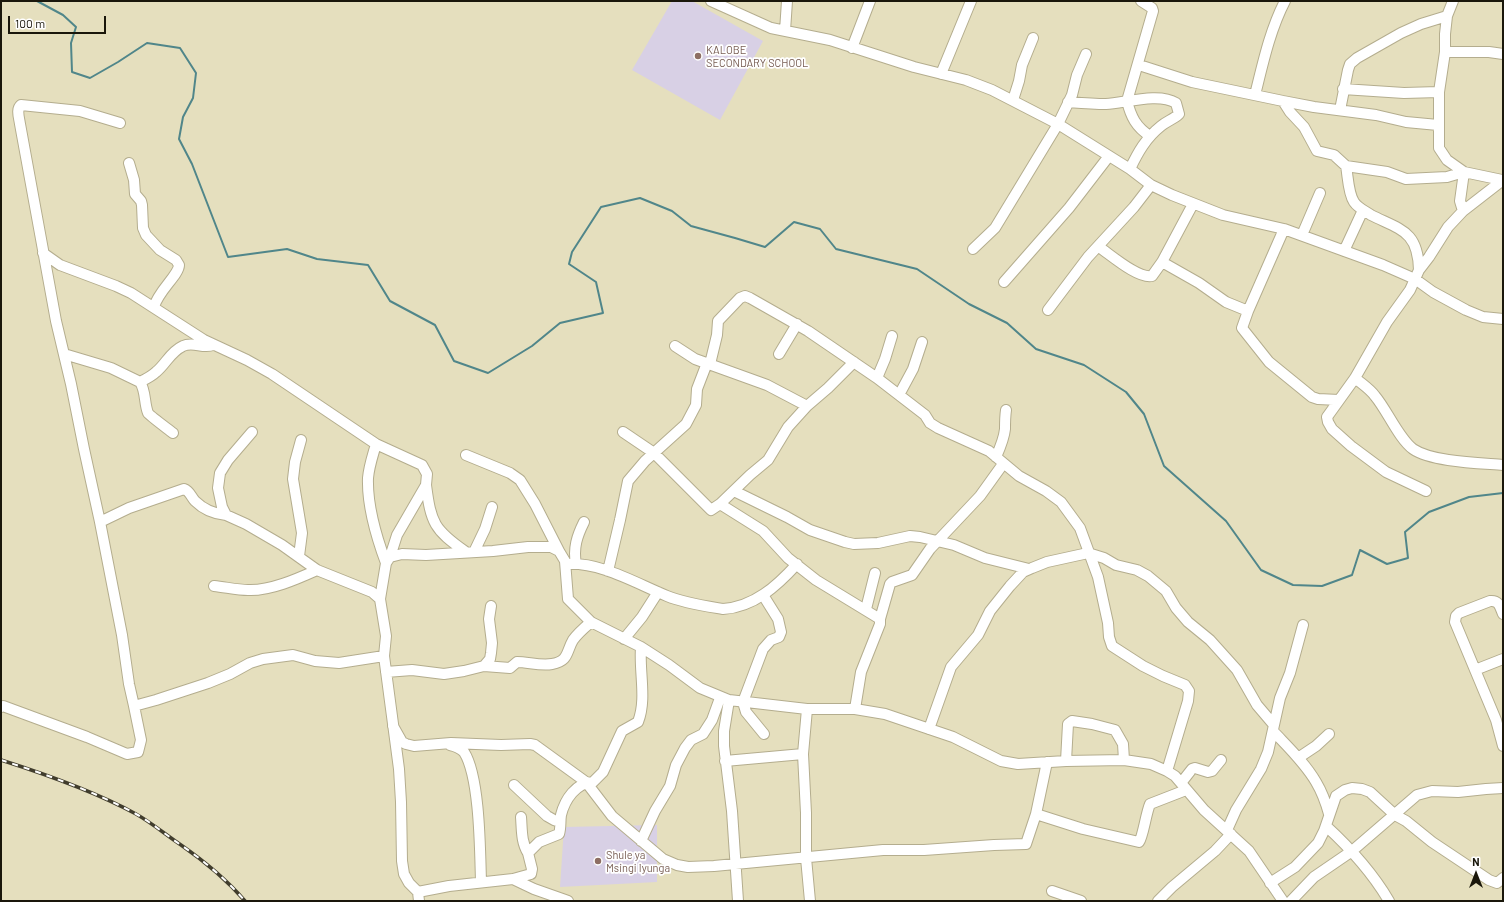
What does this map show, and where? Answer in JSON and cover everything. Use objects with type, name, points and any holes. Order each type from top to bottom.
[{"type":"street","points":[[711,1],[761,24],[785,32],[824,38],[852,48],[966,80],[992,90],[1058,124],[1130,169],[1151,185],[1193,204],[1223,215],[1284,229],[1344,252],[1417,274],[1433,292],[1466,310],[1483,317],[1503,319]]},
{"type":"street","points":[[785,32],[787,1]]},
{"type":"street","points":[[852,48],[870,1]]},
{"type":"street","points":[[941,74],[971,1]]},
{"type":"street","points":[[1141,1],[1154,4],[1153,12],[1139,65],[1127,101],[1135,123],[1150,136]]},
{"type":"street","points":[[1255,95],[1266,52],[1277,19],[1286,1]]},
{"type":"street","points":[[1453,1],[1447,16],[1444,34],[1445,52],[1439,92],[1439,148],[1447,160],[1464,172],[1503,180]]},
{"type":"street","points":[[1340,110],[1343,89],[1350,64],[1357,58],[1401,33],[1421,24],[1447,16]]},
{"type":"street","points":[[1013,100],[1022,65],[1033,38]]},
{"type":"street","points":[[1445,52],[1490,52],[1503,54]]},
{"type":"street","points":[[973,249],[995,228],[1058,124],[1072,95],[1077,75],[1086,54]]},
{"type":"street","points":[[1139,65],[1192,82],[1283,101],[1376,115],[1406,122],[1438,125]]},
{"type":"street","points":[[1343,89],[1404,93],[1439,92]]},
{"type":"street","points":[[1068,102],[1093,104],[1160,98],[1176,102],[1179,114],[1150,136],[1138,151],[1130,169]]},
{"type":"street","points":[[1283,101],[1290,112],[1304,127],[1317,151],[1334,156],[1346,166],[1387,172],[1406,178],[1447,177],[1464,172]]},
{"type":"street","points":[[1,707],[3,706],[87,737],[127,754],[138,752],[141,744],[100,522],[56,321],[20,124],[19,107],[25,104],[80,111],[120,123]]},
{"type":"street","points":[[1004,282],[1070,208],[1110,156]]},
{"type":"street","points":[[129,163],[134,180],[135,194],[141,201],[144,232],[160,250],[176,260],[179,265],[177,272],[160,293],[154,307]]},
{"type":"street","points":[[1346,166],[1354,202],[1363,210],[1402,230],[1410,237],[1416,246],[1419,258],[1417,274]]},
{"type":"street","points":[[1463,211],[1460,201],[1464,172]]},
{"type":"street","points":[[1426,491],[1386,472],[1351,446],[1335,432],[1328,422],[1327,417],[1355,378],[1378,336],[1410,290],[1417,274],[1448,227],[1463,211],[1503,180]]},
{"type":"street","points":[[1048,310],[1088,257],[1099,247],[1134,207],[1151,185]]},
{"type":"street","points":[[1302,235],[1320,193]]},
{"type":"street","points":[[1099,247],[1130,269],[1145,276],[1152,276],[1162,262],[1193,204]]},
{"type":"street","points":[[1344,252],[1363,210]]},
{"type":"street","points":[[1284,229],[1242,326],[1269,362],[1312,397],[1318,399],[1339,400]]},
{"type":"street","points":[[43,253],[60,265],[116,286],[154,307],[204,340],[243,358],[272,374],[376,444],[422,465],[427,474],[426,485],[431,514],[439,530],[446,538],[470,552]]},
{"type":"street","points":[[1162,262],[1199,283],[1226,302],[1248,312]]},
{"type":"street","points":[[608,571],[628,481],[636,470],[666,441],[681,429],[690,417],[696,406],[697,389],[709,364],[717,335],[718,321],[743,297],[750,298],[797,324],[854,362],[925,415],[930,422],[938,428],[976,445],[999,460],[1019,476],[1046,491],[1061,502],[1080,528],[1098,577],[1112,646],[1143,666],[1185,685],[1189,691],[1188,701],[1166,771]]},
{"type":"street","points":[[779,354],[797,324]]},
{"type":"street","points":[[877,378],[892,336]]},
{"type":"street","points":[[899,395],[913,368],[922,342]]},
{"type":"street","points":[[140,382],[158,371],[170,356],[184,345],[189,344],[208,347],[213,345]]},
{"type":"street","points":[[675,346],[695,359],[767,385],[807,406]]},
{"type":"street","points":[[64,354],[110,368],[140,382],[143,386],[150,416],[173,433]]},
{"type":"street","points":[[623,432],[654,453],[711,510],[720,504],[768,460],[785,431],[807,406],[832,385],[854,362]]},
{"type":"street","points":[[1355,378],[1375,396],[1404,439],[1412,448],[1424,454],[1442,458],[1503,465]]},
{"type":"street","points":[[856,709],[861,672],[880,624],[880,619],[890,584],[897,580],[912,576],[923,558],[937,541],[970,508],[990,483],[999,460],[1005,429],[1004,419],[1006,410]]},
{"type":"street","points":[[226,515],[222,507],[218,488],[220,473],[228,460],[252,432]]},
{"type":"street","points":[[299,556],[302,533],[293,478],[295,462],[301,440]]},
{"type":"street","points":[[376,444],[370,465],[368,484],[376,536],[388,560]]},
{"type":"street","points":[[466,455],[510,472],[520,480],[535,504],[559,551],[571,564],[608,571],[680,601],[723,610],[735,608],[747,604],[763,595],[780,582],[797,564]]},
{"type":"street","points":[[426,485],[397,536],[388,560],[380,599],[386,636],[384,656],[399,769],[402,861],[404,874],[407,881],[419,897],[449,886],[513,879],[531,874],[532,869],[528,852],[522,837],[521,817]]},
{"type":"street","points":[[100,522],[129,508],[184,489],[187,490],[196,502],[202,506],[246,524],[299,556],[317,570],[372,592],[380,599]]},
{"type":"street","points":[[734,491],[810,530],[845,542],[854,544],[878,543],[910,536],[920,537],[954,545],[985,558],[1029,569]]},
{"type":"street","points":[[720,504],[763,531],[783,553],[826,586],[880,619]]},
{"type":"street","points":[[470,552],[485,529],[492,507]]},
{"type":"street","points":[[584,522],[574,549],[568,599],[591,622],[641,647],[700,688],[724,699],[744,702],[807,709],[856,709],[885,714],[953,737],[1001,761],[1018,764],[1124,760],[1151,764],[1175,776],[1204,810],[1249,851],[1283,901]]},
{"type":"street","points":[[388,560],[402,554],[426,555],[528,547],[551,547],[559,551]]},
{"type":"street","points":[[929,729],[954,663],[972,645],[990,611],[1000,597],[1023,572],[1047,562],[1088,553],[1104,558],[1116,565],[1137,570],[1148,576],[1166,591],[1176,608],[1188,622],[1201,631],[1237,670],[1257,705],[1317,782],[1329,814]]},
{"type":"street","points":[[214,586],[257,590],[275,586],[317,570]]},
{"type":"street","points":[[866,610],[876,573]]},
{"type":"street","points":[[624,639],[642,617],[658,592]]},
{"type":"street","points":[[763,595],[778,619],[781,632],[779,637],[771,640],[763,648],[744,702],[746,712],[764,734]]},
{"type":"street","points":[[1503,614],[1498,603],[1490,601],[1468,608],[1456,616],[1455,622],[1475,670],[1500,718],[1503,746]]},
{"type":"street","points":[[484,666],[490,659],[491,653],[492,643],[489,619],[491,606]]},
{"type":"street","points":[[386,672],[412,670],[444,674],[484,666],[510,668],[517,662],[552,664],[561,661],[568,656],[572,642],[578,633],[591,622]]},
{"type":"street","points":[[1158,901],[1172,887],[1215,851],[1229,832],[1236,810],[1261,769],[1268,752],[1280,698],[1290,673],[1303,625]]},
{"type":"street","points":[[528,852],[539,842],[559,834],[562,813],[576,787],[586,782],[593,782],[603,772],[622,731],[638,722],[642,699],[640,659],[641,647]]},
{"type":"street","points":[[134,706],[208,683],[230,674],[250,663],[263,659],[293,655],[315,661],[339,663],[384,656]]},
{"type":"street","points":[[1475,670],[1503,659]]},
{"type":"street","points":[[724,699],[725,761],[732,811],[738,901]]},
{"type":"street","points":[[641,841],[655,811],[670,786],[676,765],[685,748],[690,740],[703,734],[724,699]]},
{"type":"street","points":[[807,709],[803,754],[806,813],[806,858],[810,901]]},
{"type":"street","points":[[1066,761],[1068,724],[1072,721],[1115,730],[1123,744],[1124,760]]},
{"type":"street","points":[[393,726],[402,742],[406,744],[423,746],[451,742],[500,745],[535,745],[586,782],[612,816],[663,859],[677,865],[688,867],[806,858],[883,850],[940,849],[987,845],[1026,844],[1036,814],[1047,762]]},
{"type":"street","points":[[1298,758],[1316,746],[1329,734]]},
{"type":"street","points":[[444,744],[454,746],[462,750],[472,773],[479,830],[482,882]]},
{"type":"street","points":[[725,761],[803,754]]},
{"type":"street","points":[[1036,814],[1083,829],[1139,842],[1142,837],[1145,817],[1150,804],[1183,787],[1192,769],[1195,768],[1208,772],[1212,771],[1221,760]]},
{"type":"street","points":[[514,785],[547,816],[560,822]]},
{"type":"street","points":[[1270,883],[1295,867],[1318,843],[1326,826],[1336,796],[1345,790],[1352,788],[1370,792],[1396,815],[1406,821],[1432,842],[1489,880],[1497,883],[1503,878]]},
{"type":"street","points":[[1291,901],[1314,877],[1352,851],[1396,815],[1417,795],[1423,792],[1458,792],[1503,788]]},
{"type":"street","points":[[1326,826],[1352,851],[1371,874],[1388,901]]},
{"type":"street","points":[[513,879],[534,889],[568,901]]},
{"type":"street","points":[[1052,891],[1081,901]]},
{"type":"shaded area","name":"KALOBE SECONDARY SCHOOL","points":[[672,1],[692,1],[763,41],[720,120],[632,70]]},
{"type":"shaded area","points":[[657,825],[657,882],[560,887],[564,827]]},
{"type":"waterway","points":[[37,1],[63,15],[76,27],[71,43],[72,72],[90,78],[147,43],[180,48],[196,73],[193,98],[183,117],[179,139],[192,164],[228,257],[287,249],[317,259],[368,265],[390,301],[435,325],[454,361],[488,373],[532,346],[560,323],[603,313],[596,282],[569,264],[572,252],[601,207],[640,198],[672,211],[691,226],[765,247],[794,222],[820,229],[836,249],[917,269],[969,304],[1007,323],[1036,349],[1084,365],[1126,392],[1144,414],[1164,466],[1226,521],[1261,570],[1293,585],[1322,586],[1352,575],[1360,550],[1387,564],[1408,558],[1405,532],[1429,512],[1469,497],[1503,493]]},
{"type":"railway","points":[[1,760],[70,784],[104,798],[136,814],[207,864],[245,901]]},
{"type":"place","name":"KALOBE SECONDARY SCHOOL","points":[[698,56]]},
{"type":"place","name":"Shule ya Msingi Iyunga","points":[[598,861]]}]
